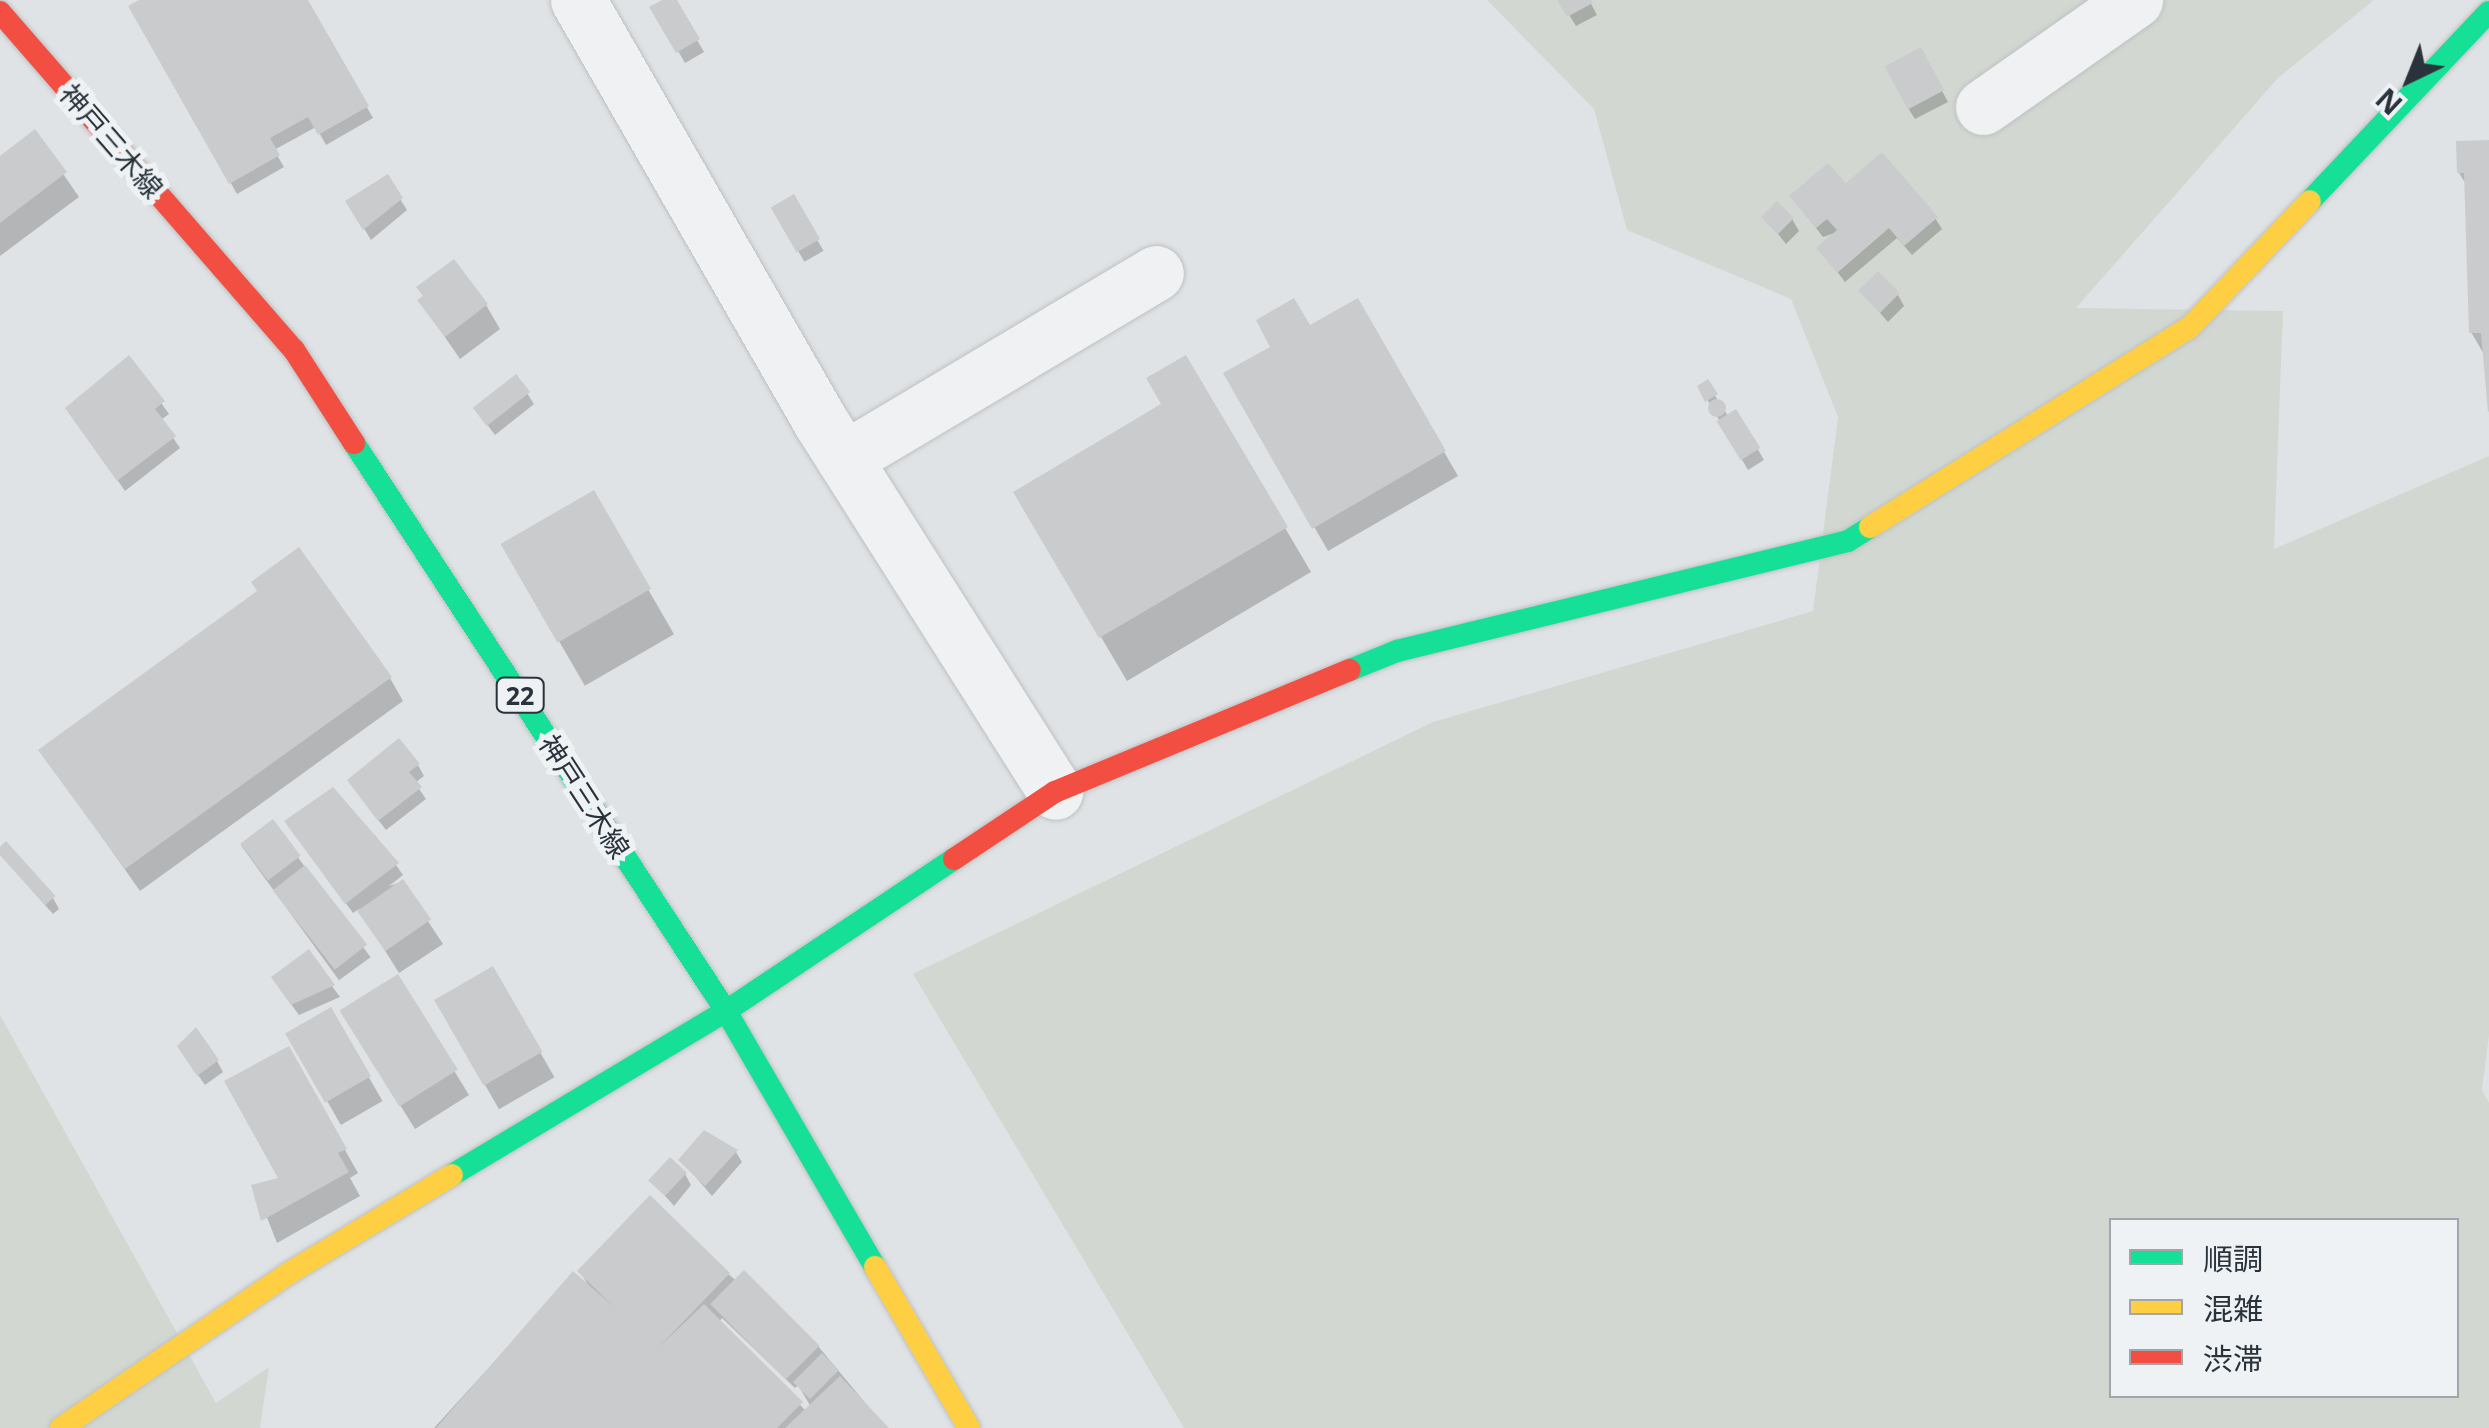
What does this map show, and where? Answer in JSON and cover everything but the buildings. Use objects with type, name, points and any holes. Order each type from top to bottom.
[{"type":"street","points":[[578,0],[844,459],[1055,792]]},
{"type":"street","points":[[1982,107],[2135,0]]},
{"type":"street","name":"神戸三木線","points":[[0,12],[294,350],[726,1011],[969,1428]]},
{"type":"street","points":[[61,1428],[289,1273],[726,1011],[1055,792],[1397,651],[1848,541],[2188,328],[2489,12]]},
{"type":"street","points":[[844,459],[1156,273]]},
{"type":"shaded area","points":[[1487,0],[2374,0],[2278,78],[2076,308],[2283,311],[2274,549],[2489,456],[2489,1035],[2482,1090],[2489,1103],[2489,1428],[1184,1428],[913,974],[1433,722],[1813,611],[1838,417],[1791,299],[1627,230],[1594,109]]},
{"type":"shaded area","points":[[0,1015],[216,1403],[269,1367],[260,1428],[0,1428]]},
{"type":"traffic: fast","points":[[2310,201],[2489,12]]},
{"type":"traffic: fast","points":[[354,443],[726,1011],[875,1267]]},
{"type":"traffic: fast","points":[[1350,670],[1397,651],[1848,541],[1870,527]]},
{"type":"traffic: fast","points":[[452,1175],[726,1011],[954,859]]},
{"type":"traffic: slow","points":[[1870,527],[2189,328],[2310,201]]},
{"type":"traffic: slow","points":[[61,1428],[289,1273],[452,1175]]},
{"type":"traffic: slow","points":[[875,1267],[969,1428]]},
{"type":"traffic: jam","points":[[0,12],[294,350],[354,443]]},
{"type":"traffic: jam","points":[[954,859],[1055,792],[1350,670]]}]
